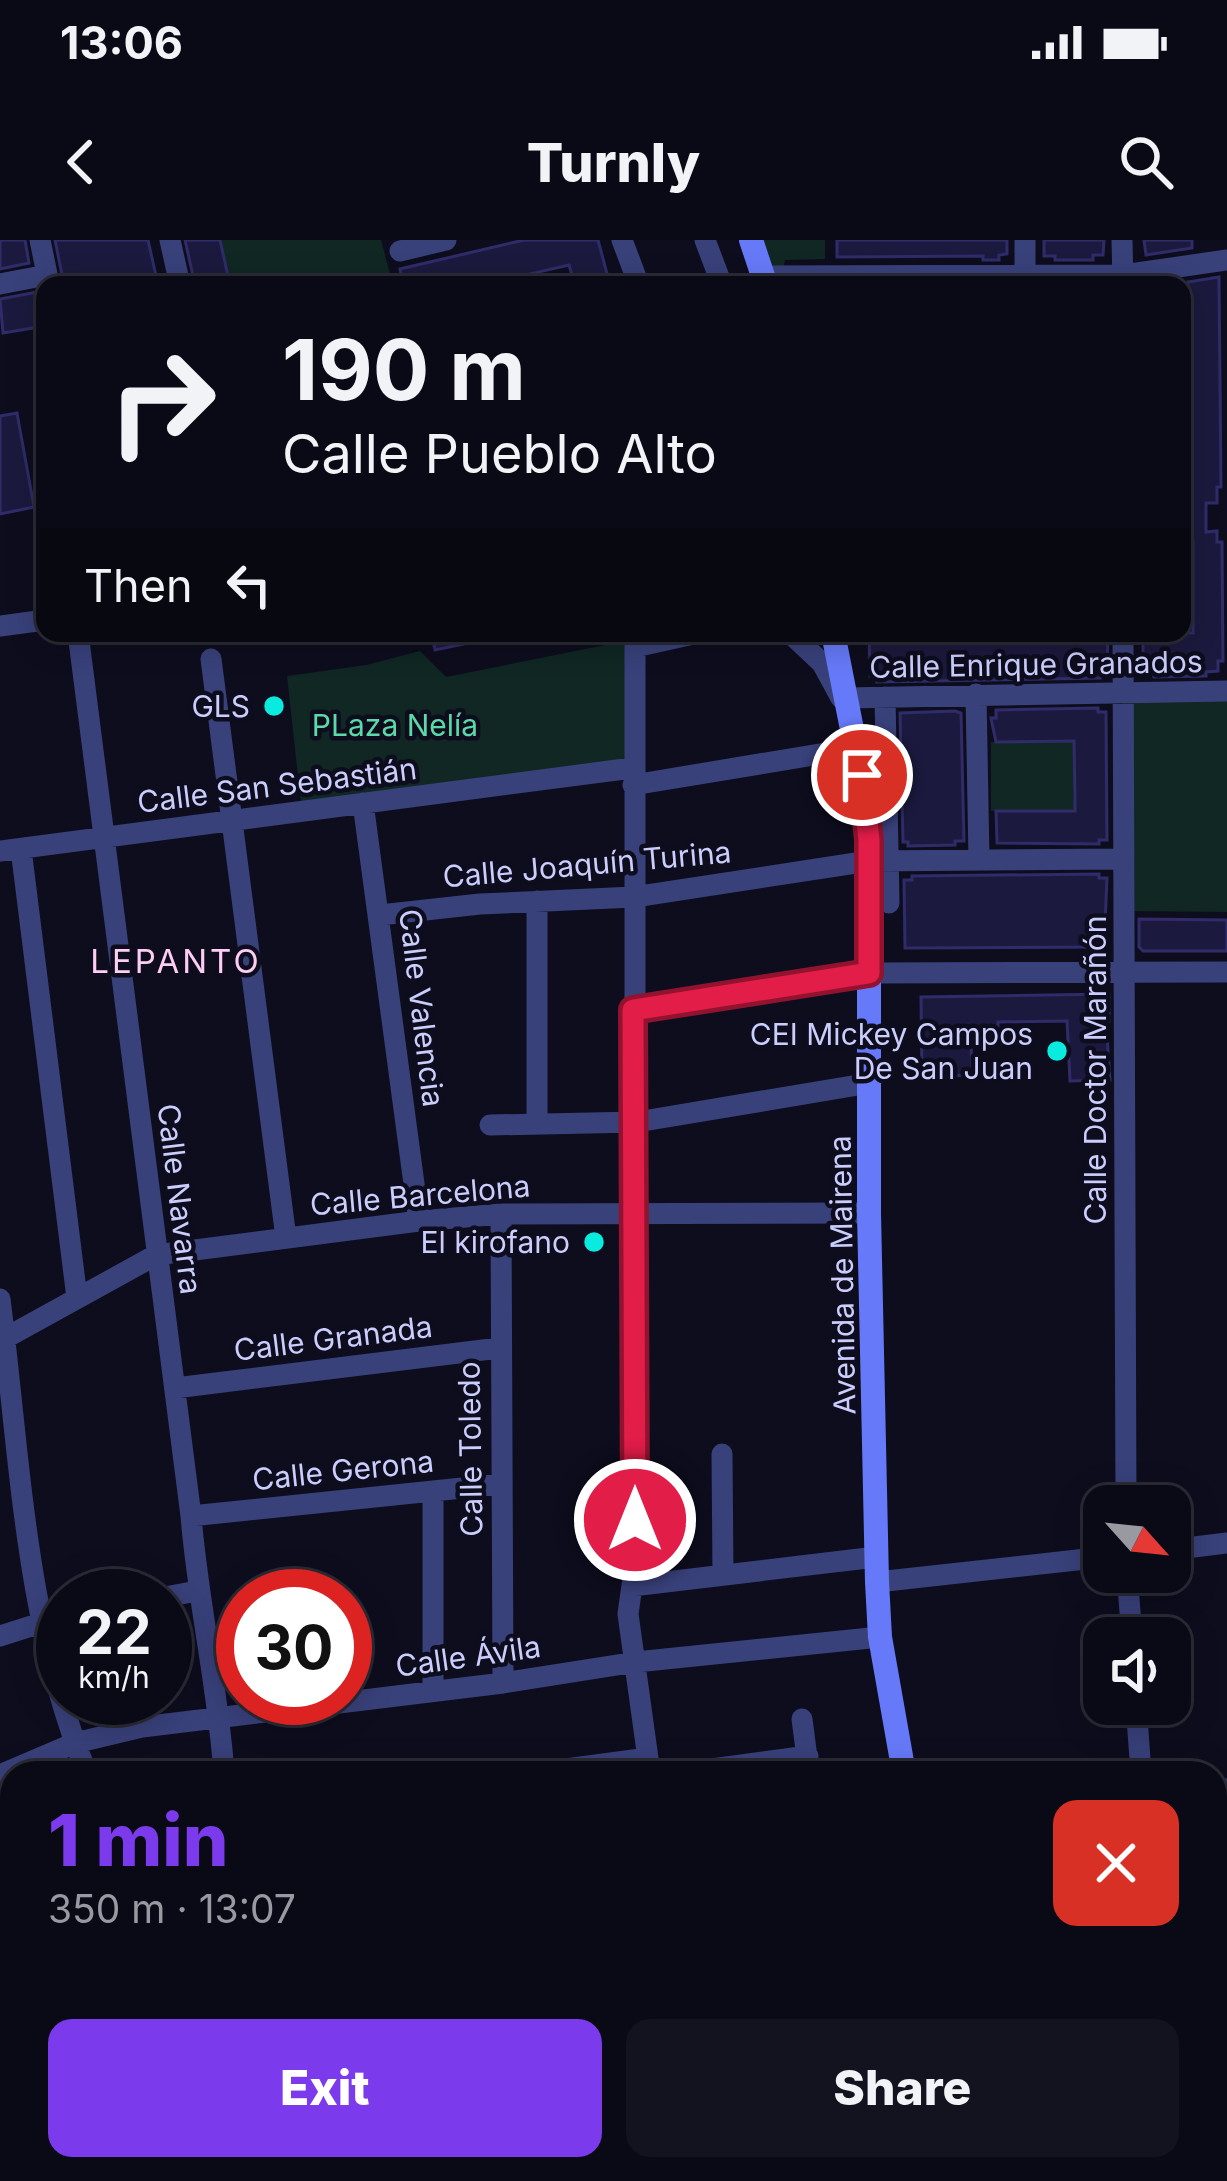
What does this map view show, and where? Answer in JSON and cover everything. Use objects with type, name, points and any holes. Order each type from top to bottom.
[{"type":"street","points":[[40,240],[47,276]]},
{"type":"street","points":[[170,240],[178,276]]},
{"type":"street","points":[[400,251],[446,240]]},
{"type":"street","points":[[705,240],[719,276]]},
{"type":"street","points":[[751,240],[762,276]]},
{"type":"street","points":[[1025,240],[1025,276]]},
{"type":"street","points":[[1122,240],[1123,276]]},
{"type":"street","points":[[630,242],[637,276]]},
{"type":"street","points":[[1144,276],[1227,260]]},
{"type":"street","points":[[0,284],[36,281]]},
{"type":"street","points":[[0,626],[36,621]]},
{"type":"street","name":"Calle Navarra","points":[[79,642],[197,1591],[216,1696]]},
{"type":"street","points":[[648,1761],[628,1614],[637,1122],[632,777],[635,647],[658,642]]},
{"type":"street","points":[[800,642],[822,663],[848,710]]},
{"type":"street","name":"Avenida de Mairena","points":[[835,642],[879,861],[869,973],[877,1570],[880,1637],[902,1761]]},
{"type":"street","name":"Calle Doctor Marañón","points":[[1123,642],[1126,1485]]},
{"type":"street","points":[[211,658],[286,1238]]},
{"type":"street","name":"Calle Enrique Granados","points":[[848,710],[885,697],[1227,691]]},
{"type":"street","points":[[976,694],[980,860]]},
{"type":"street","points":[[885,697],[879,861],[889,904]]},
{"type":"street","name":"Calle San Sebastián","points":[[10,850],[363,803],[632,777],[856,748]]},
{"type":"street","name":"Calle Valencia","points":[[363,803],[418,1221]]},
{"type":"street","points":[[10,850],[77,1298]]},
{"type":"street","name":"Calle Joaquín Turina","points":[[380,915],[634,896],[879,861],[1123,859]]},
{"type":"street","points":[[537,901],[537,1124]]},
{"type":"street","points":[[633,1010],[869,973],[1227,972]]},
{"type":"street","points":[[490,1125],[637,1122],[869,1082]]},
{"type":"street","name":"Calle Barcelona","points":[[3,1339],[156,1255],[501,1214],[869,1214]]},
{"type":"street","name":"Calle Toledo","points":[[501,1214],[503,1683]]},
{"type":"street","points":[[0,1299],[43,1569]]},
{"type":"street","name":"Calle Granada","points":[[175,1388],[499,1348]]},
{"type":"street","points":[[722,1454],[723,1575]]},
{"type":"street","name":"Calle Gerona","points":[[191,1516],[501,1484]]},
{"type":"street","points":[[433,1491],[433,1691]]},
{"type":"street","points":[[1191,1547],[1227,1543]]},
{"type":"street","points":[[632,1586],[723,1575],[1083,1558]]},
{"type":"street","points":[[192,1592],[197,1591]]},
{"type":"street","points":[[0,1636],[36,1624]]},
{"type":"street","name":"Calle Ávila","points":[[372,1699],[636,1662],[880,1637]]},
{"type":"street","name":"Calle Ávila","points":[[33,1761],[75,1743],[142,1727],[216,1718]]},
{"type":"street","points":[[802,1719],[807,1761]]},
{"type":"street","points":[[72,1725],[82,1761]]},
{"type":"street","name":"Calle Navarra","points":[[221,1725],[223,1761]]},
{"type":"street","points":[[1138,1725],[1140,1761]]},
{"type":"green space","points":[[220,240],[381,240],[391,276],[226,276]]},
{"type":"green space","points":[[763,240],[825,240],[825,259],[785,260],[783,268],[767,264]]},
{"type":"green space","name":"PLaza Nelía","points":[[630,642],[626,762],[301,803],[287,676],[366,665],[420,651],[446,677]]},
{"type":"green space","points":[[1227,691],[1227,912],[1124,911],[1123,693]]},
{"type":"green space","points":[[1074,741],[1075,811],[991,811],[991,742]]},
{"type":"building","points":[[0,240],[25,240],[29,263],[0,269]]},
{"type":"building","points":[[55,240],[148,240],[156,276],[62,276]]},
{"type":"building","points":[[185,240],[220,240],[228,276],[193,276]]},
{"type":"building","points":[[524,240],[598,240],[608,276],[572,276],[569,265],[521,276],[401,276],[400,269]]},
{"type":"building","points":[[837,240],[1007,240],[1007,254],[999,255],[999,260],[983,260],[983,256],[837,257]]},
{"type":"building","points":[[1044,240],[1104,240],[1103,255],[1093,255],[1093,260],[1055,260],[1055,256],[1044,256]]},
{"type":"building","points":[[1144,240],[1192,240],[1192,248],[1146,255]]},
{"type":"building","points":[[1219,277],[1221,487],[1217,487],[1217,503],[1206,503],[1206,532],[1217,531],[1217,542],[1222,542],[1223,661],[1218,661],[1218,671],[1206,672],[1206,676],[1154,677],[1149,662],[1143,662],[1143,642],[1191,642],[1193,633],[1191,282]]},
{"type":"building","points":[[36,292],[36,328],[3,333],[0,299]]},
{"type":"building","points":[[17,413],[34,507],[0,514],[0,416]]},
{"type":"building","points":[[434,642],[473,642],[435,650]]},
{"type":"building","points":[[869,642],[1108,642],[1107,673],[1099,673],[1100,678],[877,682],[878,676],[870,676]]},
{"type":"building","points":[[1098,708],[1106,712],[1107,840],[1099,844],[997,843],[996,811],[1075,811],[1075,797],[1074,741],[996,742],[991,718],[996,718],[996,710]]},
{"type":"building","points":[[900,713],[961,713],[964,841],[908,846],[903,842]]},
{"type":"building","points":[[1099,874],[1107,878],[1104,947],[905,948],[904,880],[912,876]]},
{"type":"building","points":[[1139,919],[1227,920],[1227,951],[1143,951]]},
{"type":"building","points":[[1109,994],[1110,1080],[1070,1081],[1067,1021],[998,1022],[998,1041],[971,1042],[972,1075],[922,1077],[921,997]]},
{"type":"place","name":"GLS","points":[[274,706]]},
{"type":"place","name":"CEI Mickey Campos De San Juan","points":[[1057,1051]]},
{"type":"place","name":"El kirofano","points":[[594,1242]]},
{"type":"district","name":"LEPANTO","points":[[176,961]]},
{"type":"route","points":[[635,1520],[633,1010],[869,973],[869,840],[862,775]]}]
